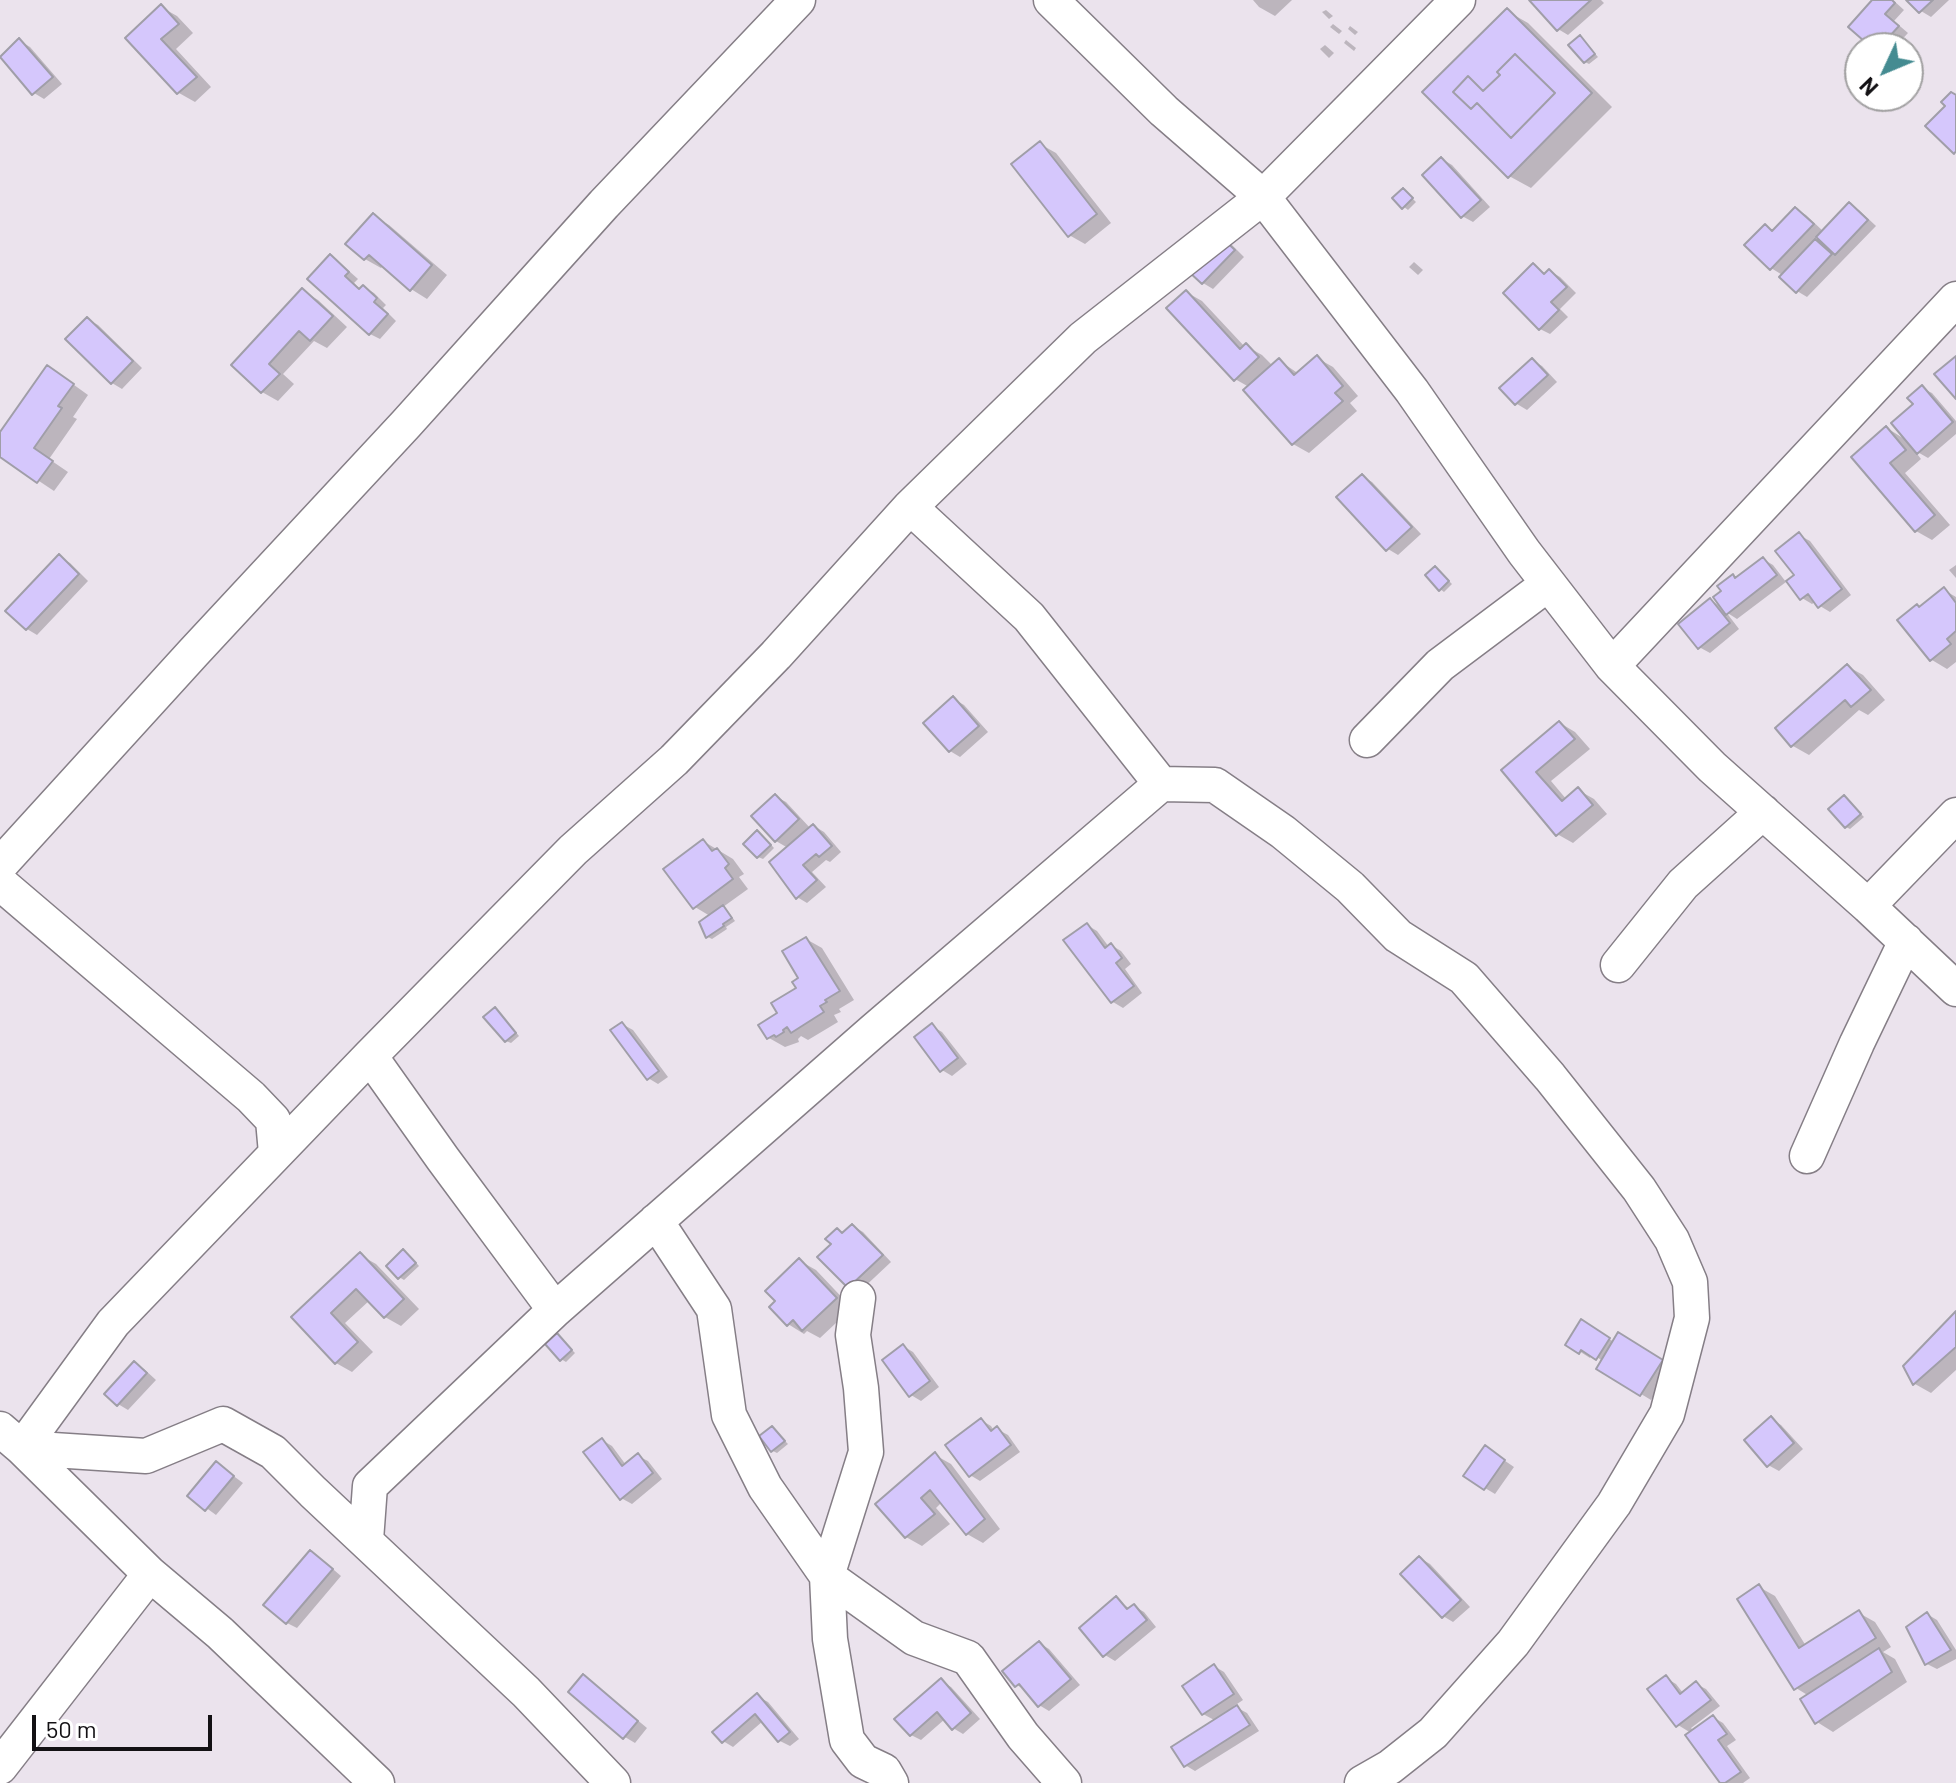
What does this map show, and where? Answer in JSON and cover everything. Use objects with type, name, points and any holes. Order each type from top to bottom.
[{"type":"street","points":[[0,865],[604,204],[798,0]]},
{"type":"street","points":[[1051,0],[1164,111],[1263,197],[1412,391],[1524,552],[1612,666],[1712,767],[1956,989]]},
{"type":"street","points":[[11,1438],[113,1323],[276,1153],[573,850],[674,760],[776,655],[910,507],[1083,338],[1263,197],[1458,0]]},
{"type":"street","points":[[1612,666],[1956,299]]},
{"type":"street","points":[[910,507],[1029,617],[1161,784]]},
{"type":"street","points":[[1367,740],[1440,665],[1548,584]]},
{"type":"street","points":[[366,1540],[370,1486],[555,1310],[1161,784],[1215,785],[1283,832],[1350,887],[1398,936],[1464,978],[1550,1077],[1639,1189],[1672,1240],[1690,1282],[1692,1318],[1667,1414],[1614,1504],[1513,1643],[1433,1733],[1390,1767],[1362,1783]]},
{"type":"street","points":[[1618,965],[1683,884],[1763,812]]},
{"type":"street","points":[[1868,906],[1956,815]]},
{"type":"street","points":[[0,883],[251,1097],[273,1120],[276,1153]]},
{"type":"street","points":[[1807,1156],[1906,941]]},
{"type":"street","points":[[370,1056],[555,1310]]},
{"type":"street","points":[[656,1221],[714,1309],[729,1415],[765,1487],[827,1576],[914,1638],[968,1658],[1023,1736],[1064,1783]]},
{"type":"street","points":[[858,1298],[853,1335],[866,1452],[827,1576],[830,1639],[847,1740],[863,1761],[884,1771],[891,1783]]},
{"type":"street","points":[[11,1438],[146,1456],[223,1424],[273,1452],[526,1692],[613,1783]]},
{"type":"street","points":[[11,1438],[150,1574],[220,1633],[377,1783]]},
{"type":"street","points":[[0,1767],[150,1574]]},
{"type":"building","points":[[1529,0],[1591,0],[1557,31]]},
{"type":"building","points":[[1872,0],[1892,0],[1895,3],[1885,14],[1899,26],[1894,32],[1854,32],[1848,27]]},
{"type":"building","points":[[1906,0],[1933,0],[1919,13]]},
{"type":"building","points":[[161,4],[179,24],[161,39],[197,77],[177,94],[125,38]]},
{"type":"building","points":[[1507,8],[1592,93],[1508,178],[1422,92]],"holes":[[[1515,54],[1555,93],[1511,138],[1477,103],[1471,109],[1453,92],[1468,76],[1483,91]]]},
{"type":"building","points":[[1580,35],[1595,54],[1584,63],[1568,45]]},
{"type":"building","points":[[19,38],[53,77],[32,95],[0,57]]},
{"type":"building","points":[[1515,54],[1555,93],[1511,138],[1477,103],[1471,109],[1453,92],[1468,76],[1483,91]]},
{"type":"building","points":[[1951,92],[1956,95],[1954,154],[1925,126],[1945,106],[1941,102]]},
{"type":"building","points":[[1040,141],[1097,214],[1068,237],[1011,164]]},
{"type":"building","points":[[1441,157],[1481,200],[1461,218],[1422,175]]},
{"type":"building","points":[[1403,188],[1413,198],[1402,209],[1392,198]]},
{"type":"building","points":[[1849,202],[1868,220],[1835,255],[1816,237]]},
{"type":"building","points":[[1795,207],[1814,224],[1770,270],[1744,245],[1765,224],[1772,231]]},
{"type":"building","points":[[373,213],[432,265],[410,291],[369,255],[364,260],[345,244]]},
{"type":"building","points":[[1221,237],[1235,250],[1202,284],[1188,271]]},
{"type":"building","points":[[1815,239],[1832,254],[1796,293],[1779,277]]},
{"type":"building","points":[[330,254],[349,272],[345,276],[359,289],[363,285],[377,298],[374,302],[388,314],[369,335],[307,279]]},
{"type":"building","points":[[1533,263],[1544,274],[1549,269],[1567,287],[1551,302],[1559,310],[1539,330],[1503,293]]},
{"type":"building","points":[[302,288],[333,316],[310,341],[299,331],[269,364],[280,374],[261,393],[231,365]]},
{"type":"building","points":[[1186,290],[1240,349],[1246,343],[1259,357],[1234,381],[1166,308]]},
{"type":"building","points":[[87,317],[133,361],[111,384],[65,339]]},
{"type":"building","points":[[1317,355],[1343,386],[1335,393],[1343,401],[1292,445],[1243,390],[1279,358],[1294,375]]},
{"type":"building","points":[[1956,356],[1956,399],[1934,374]]},
{"type":"building","points":[[1532,358],[1548,375],[1515,405],[1499,388]]},
{"type":"building","points":[[47,365],[74,384],[58,406],[62,408],[34,448],[53,461],[37,483],[0,457],[0,432]]},
{"type":"building","points":[[1922,385],[1953,422],[1917,454],[1891,423],[1913,404],[1907,398]]},
{"type":"building","points":[[1886,426],[1906,450],[1890,463],[1935,515],[1915,532],[1851,457]]},
{"type":"building","points":[[1362,474],[1412,527],[1386,551],[1336,497]]},
{"type":"building","points":[[1799,532],[1842,589],[1818,608],[1808,594],[1800,600],[1786,581],[1794,575],[1775,551]]},
{"type":"building","points":[[59,554],[79,574],[26,630],[5,611]]},
{"type":"building","points":[[1763,557],[1777,575],[1726,615],[1713,597],[1721,591],[1717,586],[1733,574],[1735,578]]},
{"type":"building","points":[[1435,566],[1449,581],[1439,591],[1425,575]]},
{"type":"building","points":[[1944,587],[1956,603],[1956,631],[1947,639],[1951,644],[1930,661],[1897,620]]},
{"type":"building","points":[[1710,598],[1730,623],[1698,649],[1678,624]]},
{"type":"building","points":[[1847,664],[1871,690],[1851,707],[1845,700],[1791,747],[1775,728]]},
{"type":"building","points":[[953,696],[979,726],[949,752],[923,723]]},
{"type":"building","points":[[1559,721],[1575,739],[1536,772],[1562,801],[1578,787],[1593,805],[1556,836],[1501,770]]},
{"type":"building","points":[[775,794],[799,819],[775,842],[751,816]]},
{"type":"building","points":[[1844,795],[1861,814],[1845,828],[1828,809]]},
{"type":"building","points":[[813,824],[832,846],[803,865],[817,880],[796,899],[769,862]]},
{"type":"building","points":[[757,830],[771,845],[757,858],[743,844]]},
{"type":"building","points":[[703,839],[712,851],[717,848],[729,864],[725,868],[733,879],[693,909],[663,869]]},
{"type":"building","points":[[723,905],[732,918],[706,938],[699,922]]},
{"type":"building","points":[[1087,923],[1105,948],[1111,943],[1122,958],[1116,963],[1134,986],[1111,1003],[1063,940]]},
{"type":"building","points":[[806,937],[840,991],[820,1006],[824,1012],[791,1033],[787,1027],[776,1037],[767,1039],[758,1025],[777,1013],[771,1003],[796,988],[792,982],[798,978],[782,951]]},
{"type":"building","points":[[495,1007],[516,1033],[505,1042],[483,1017]]},
{"type":"building","points":[[622,1022],[659,1071],[647,1080],[610,1030]]},
{"type":"building","points":[[932,1023],[958,1058],[940,1072],[914,1037]]},
{"type":"building","points":[[852,1224],[883,1255],[848,1288],[817,1257],[831,1244],[825,1239],[837,1228],[842,1233]]},
{"type":"building","points":[[403,1249],[416,1263],[398,1279],[386,1266]]},
{"type":"building","points":[[360,1252],[404,1299],[384,1318],[356,1289],[331,1313],[358,1342],[335,1364],[291,1317]]},
{"type":"building","points":[[799,1258],[837,1298],[802,1331],[793,1320],[787,1326],[769,1307],[775,1301],[765,1291]]},
{"type":"building","points":[[1956,1311],[1956,1347],[1913,1385],[1903,1366]]},
{"type":"building","points":[[1581,1319],[1610,1338],[1596,1360],[1581,1350],[1579,1354],[1565,1345]]},
{"type":"building","points":[[1618,1332],[1663,1360],[1640,1396],[1596,1369]]},
{"type":"building","points":[[557,1333],[572,1350],[560,1361],[545,1344]]},
{"type":"building","points":[[903,1344],[930,1381],[909,1397],[882,1360]]},
{"type":"building","points":[[134,1361],[147,1373],[117,1406],[104,1394]]},
{"type":"building","points":[[1771,1416],[1794,1443],[1767,1467],[1744,1440]]},
{"type":"building","points":[[981,1418],[991,1431],[997,1426],[1011,1445],[969,1477],[945,1445]]},
{"type":"building","points":[[772,1426],[785,1441],[771,1452],[759,1436]]},
{"type":"building","points":[[602,1438],[622,1466],[638,1453],[653,1473],[620,1500],[583,1452]]},
{"type":"building","points":[[1485,1445],[1505,1460],[1484,1490],[1463,1476]]},
{"type":"building","points":[[935,1452],[985,1519],[966,1535],[930,1490],[921,1498],[935,1514],[905,1538],[875,1504]]},
{"type":"building","points":[[216,1461],[234,1476],[205,1511],[187,1496]]},
{"type":"building","points":[[310,1550],[333,1569],[286,1624],[263,1605]]},
{"type":"building","points":[[1419,1556],[1461,1600],[1442,1618],[1400,1574]]},
{"type":"building","points":[[1759,1584],[1799,1648],[1859,1610],[1876,1638],[1794,1690],[1737,1599]]},
{"type":"building","points":[[1116,1596],[1127,1609],[1134,1604],[1147,1620],[1103,1657],[1079,1628]]},
{"type":"building","points":[[1927,1612],[1951,1650],[1925,1665],[1906,1627]]},
{"type":"building","points":[[1039,1641],[1071,1679],[1038,1707],[1019,1684],[1015,1687],[1002,1671]]},
{"type":"building","points":[[1879,1648],[1892,1672],[1815,1724],[1800,1699]]},
{"type":"building","points":[[1214,1664],[1234,1694],[1202,1715],[1182,1686]]},
{"type":"building","points":[[583,1674],[638,1721],[623,1739],[568,1692]]},
{"type":"building","points":[[1666,1675],[1680,1694],[1696,1681],[1711,1700],[1676,1727],[1647,1689]]},
{"type":"building","points":[[941,1678],[971,1713],[952,1730],[937,1712],[910,1736],[894,1719]]},
{"type":"building","points":[[757,1693],[790,1732],[778,1742],[755,1714],[722,1743],[712,1732]]},
{"type":"building","points":[[1237,1705],[1250,1725],[1184,1767],[1171,1747]]},
{"type":"building","points":[[1713,1715],[1727,1734],[1718,1740],[1741,1772],[1725,1783],[1720,1783],[1685,1735]]}]
